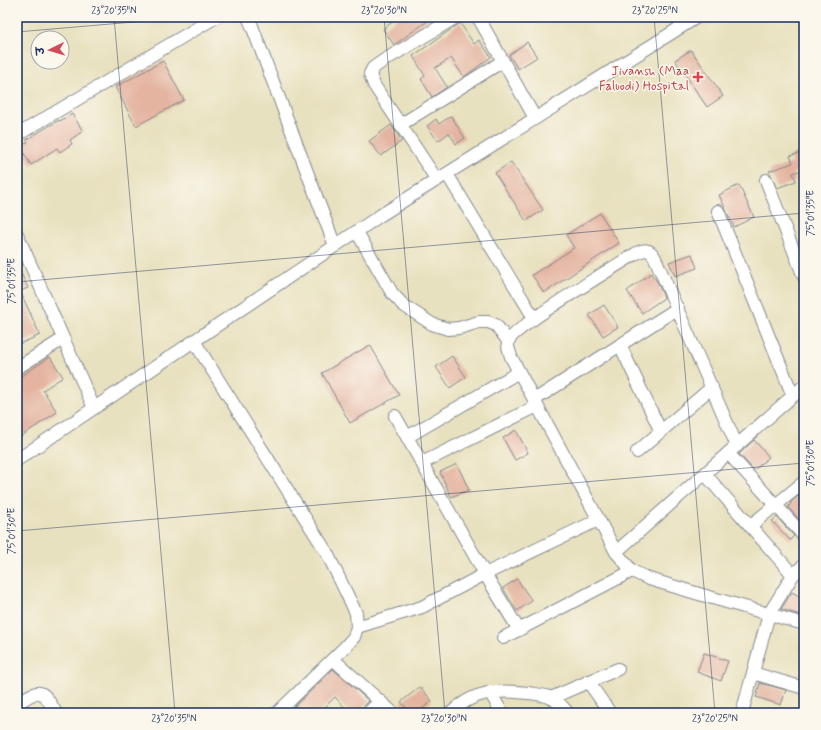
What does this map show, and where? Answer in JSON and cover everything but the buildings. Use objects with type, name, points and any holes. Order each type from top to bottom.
[{"type":"street","points":[[17,135],[216,17]]},
{"type":"street","points":[[248,17],[335,246]]},
{"type":"street","points":[[456,17],[382,61],[373,68],[370,74],[371,79],[400,125],[442,177],[534,318]]},
{"type":"street","points":[[478,17],[535,118]]},
{"type":"street","points":[[17,460],[335,246],[535,118],[697,17]]},
{"type":"street","points":[[400,125],[503,61]]},
{"type":"street","points":[[766,180],[804,277]]},
{"type":"street","points":[[718,211],[793,396]]},
{"type":"street","points":[[357,232],[392,293],[403,305],[432,324],[448,329],[459,328],[479,322],[488,322],[496,325],[508,342],[510,353],[519,372],[598,520],[616,552],[632,571],[656,581],[804,624]]},
{"type":"street","points":[[17,234],[94,408]]},
{"type":"street","points":[[508,342],[513,335],[534,318],[635,254],[643,250],[648,250],[653,253],[712,387],[732,450],[776,505],[804,536]]},
{"type":"street","points":[[422,463],[536,403],[620,344],[678,308]]},
{"type":"street","points":[[17,368],[63,339]]},
{"type":"street","points":[[194,341],[327,553],[356,613],[357,627],[354,637],[277,713]]},
{"type":"street","points":[[620,344],[661,432]]},
{"type":"street","points":[[407,437],[519,372]]},
{"type":"street","points":[[616,552],[804,386]]},
{"type":"street","points":[[638,452],[712,387]]},
{"type":"street","points":[[395,416],[485,574],[519,630]]},
{"type":"street","points":[[705,474],[793,575]]},
{"type":"street","points":[[750,526],[804,482]]},
{"type":"street","points":[[357,627],[422,607],[485,574],[598,520]]},
{"type":"street","points":[[742,713],[769,614],[793,575],[804,565]]},
{"type":"street","points":[[503,638],[632,571]]},
{"type":"street","points":[[333,659],[393,713]]},
{"type":"street","points":[[551,698],[618,669]]},
{"type":"street","points":[[753,673],[804,688]]},
{"type":"street","points":[[588,681],[610,713]]},
{"type":"street","points":[[451,713],[458,706],[472,697],[490,692],[511,691],[551,698],[560,704],[568,713]]},
{"type":"street","points":[[490,692],[502,713]]},
{"type":"street","points":[[17,704],[33,694],[40,693],[46,696],[56,713]]},
{"type":"street","points":[[368,713],[380,701]]},
{"type":"place","name":"Jivansh (Maa Faluodi) Hospital","points":[[698,77]]}]
